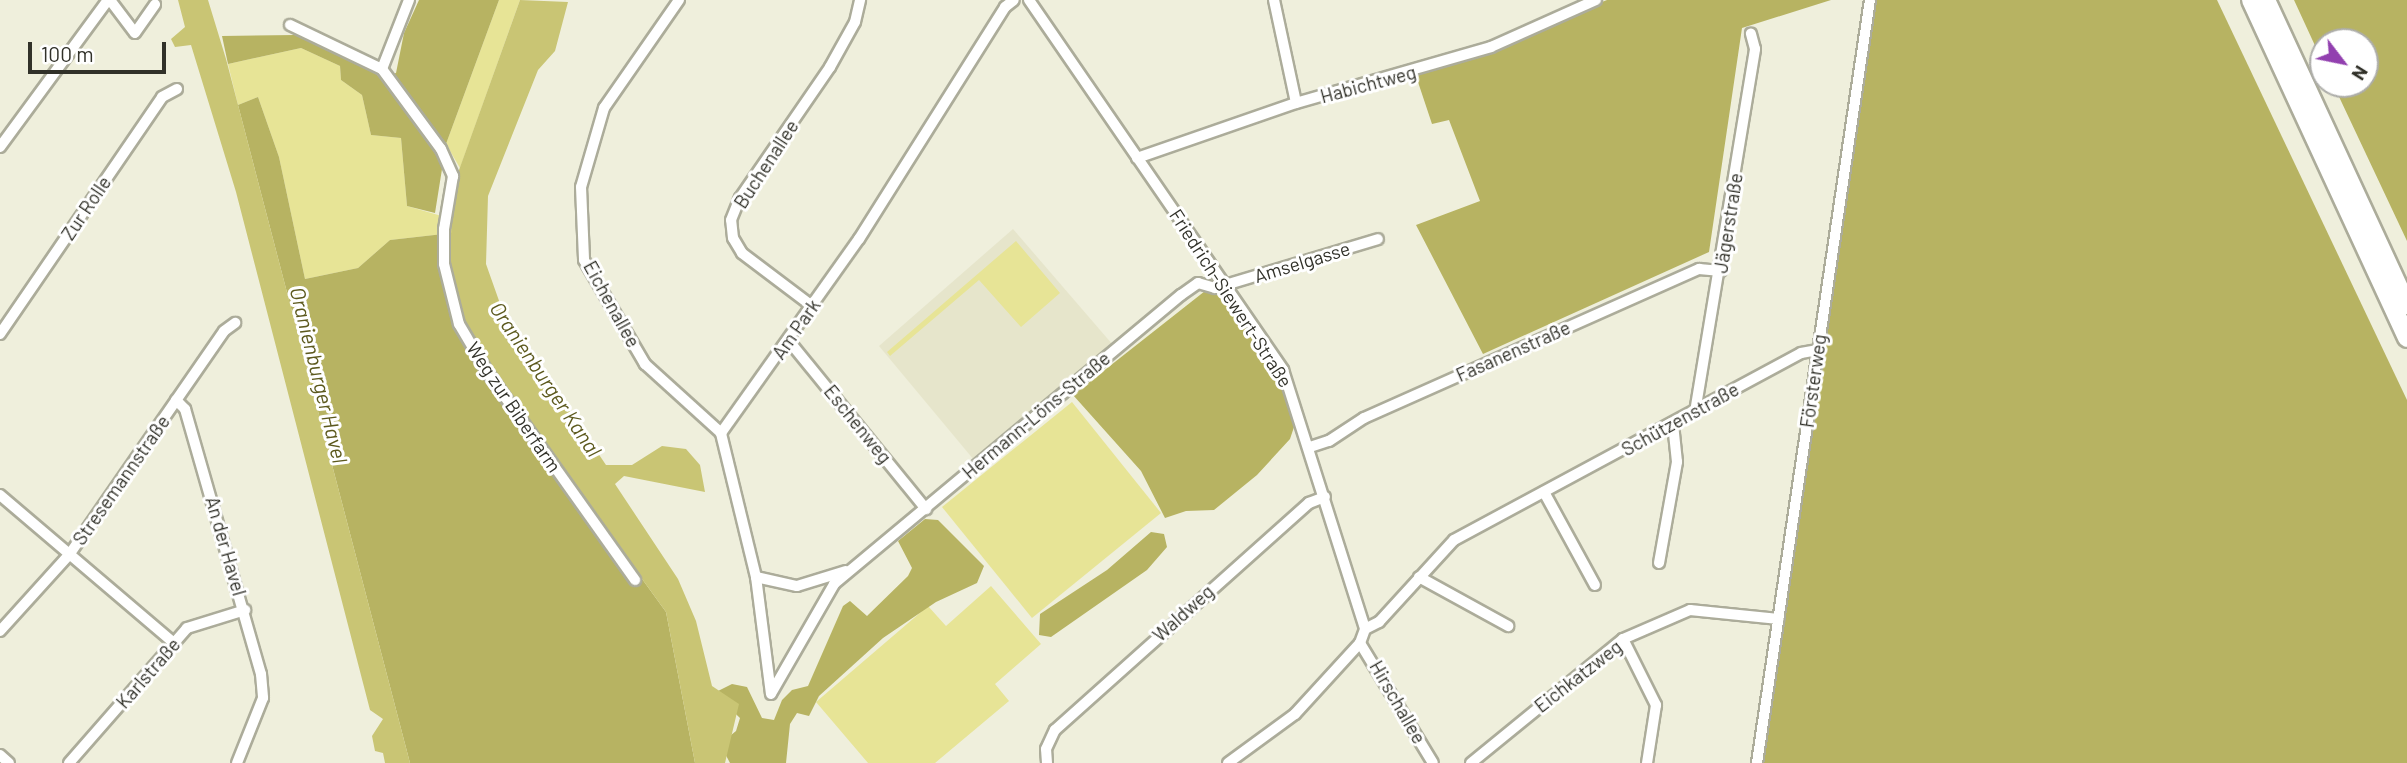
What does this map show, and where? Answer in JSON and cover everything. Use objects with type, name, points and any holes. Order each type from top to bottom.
[{"type":"highway","points":[[2251,0],[2407,338]]},
{"type":"highway","points":[[2266,0],[2407,305]]},
{"type":"street","points":[[0,147],[109,0],[135,33],[155,4]]},
{"type":"street","points":[[382,69],[409,0]]},
{"type":"street","name":"Eichenallee","points":[[679,0],[604,108],[581,187],[584,260],[645,364],[721,433]]},
{"type":"street","name":"Buchenallee","points":[[812,306],[742,253],[733,238],[731,220],[740,198],[830,67],[855,22],[860,0]]},
{"type":"street","name":"Am Park","points":[[721,433],[789,341],[1005,7],[1014,0]]},
{"type":"street","name":"Friedrich-Siewert-Straße","points":[[1029,0],[1283,370],[1310,447],[1365,629]]},
{"type":"street","points":[[1275,0],[1296,103]]},
{"type":"street","name":"Habichtweg","points":[[1137,158],[1296,103],[1397,78],[1491,47],[1596,0]]},
{"type":"street","name":"Försterweg","points":[[1757,763],[1870,0]]},
{"type":"street","name":"Weg zur Biberfarm","points":[[290,25],[382,69],[441,149],[453,176],[444,229],[444,264],[459,324],[488,373],[635,580]]},
{"type":"street","name":"Jägerstraße","points":[[1695,412],[1721,271],[1755,49],[1751,34]]},
{"type":"street","name":"Zur Rolle","points":[[0,334],[162,97],[177,89]]},
{"type":"street","name":"Amselgasse","points":[[1225,286],[1378,239]]},
{"type":"street","name":"Fasanenstraße","points":[[1310,447],[1329,441],[1364,418],[1699,269],[1721,271]]},
{"type":"street","name":"Hermann-Löns-Straße","points":[[852,569],[797,586],[756,577],[771,694],[826,593],[852,569],[1181,295],[1203,282],[1215,288],[1225,286]]},
{"type":"street","name":"Stresemannstraße","points":[[0,631],[69,555],[224,331],[235,323]]},
{"type":"street","name":"Eschenweg","points":[[789,341],[926,509]]},
{"type":"street","name":"Schützenstraße","points":[[1365,629],[1379,622],[1454,540],[1801,353],[1818,350]]},
{"type":"street","name":"An der Havel","points":[[176,400],[185,409],[245,610],[263,698],[237,763]]},
{"type":"street","points":[[1659,563],[1677,462],[1673,424]]},
{"type":"street","points":[[721,433],[756,577]]},
{"type":"street","points":[[1544,492],[1595,585]]},
{"type":"street","points":[[0,495],[174,643]]},
{"type":"street","name":"Waldweg","points":[[1047,763],[1049,740],[1173,621],[1309,503],[1325,497]]},
{"type":"street","points":[[1419,577],[1508,626]]},
{"type":"street","name":"Karlstraße","points":[[69,763],[187,628],[245,610]]},
{"type":"street","name":"Eichkatzweg","points":[[1471,763],[1623,639],[1690,610],[1779,619]]},
{"type":"street","points":[[1228,763],[1295,714],[1360,643],[1365,629]]},
{"type":"street","points":[[1623,639],[1656,705],[1647,763]]},
{"type":"street","name":"Hirschallee","points":[[1360,643],[1433,763]]},
{"type":"street","points":[[0,755],[9,763]]},
{"type":"shaded area","points":[[419,0],[499,0],[446,144],[435,213],[407,206],[401,138],[371,135],[362,95],[341,80],[340,66],[301,48],[228,64],[222,36],[295,35],[372,69],[379,77],[396,73],[404,33]]},
{"type":"shaded area","points":[[499,0],[520,0],[460,168],[446,144]]},
{"type":"shaded area","points":[[1607,0],[1831,0],[1742,28],[1709,252],[1483,354],[1416,225],[1480,201],[1449,120],[1432,124],[1416,76]]},
{"type":"shaded area","points":[[1876,0],[2217,0],[2407,400],[2407,763],[1762,763]]},
{"type":"shaded area","points":[[2294,0],[2407,0],[2407,241],[2340,98],[2379,98],[2379,28],[2309,28],[2309,33]]},
{"type":"shaded area","points":[[301,48],[340,66],[341,80],[362,95],[371,135],[401,138],[407,206],[452,219],[452,233],[390,240],[358,268],[305,279],[279,157],[258,97],[238,105],[228,64]]},
{"type":"shaded area","points":[[258,97],[279,157],[305,279],[358,268],[390,240],[452,233],[449,268],[485,362],[666,612],[695,763],[410,763],[238,105]]},
{"type":"shaded area","points":[[1013,229],[1113,345],[974,460],[879,346]]},
{"type":"shaded area","points":[[1016,241],[1060,293],[1021,327],[979,280],[890,356],[887,352]]},
{"type":"shaded area","points":[[1205,291],[1222,293],[1277,374],[1295,424],[1290,439],[1257,475],[1214,510],[1186,511],[1165,518],[1141,471],[1073,395]]},
{"type":"shaded area","points":[[1072,402],[1161,513],[1032,618],[942,507]]},
{"type":"shaded area","points":[[925,519],[938,520],[984,566],[977,583],[936,602],[883,638],[819,696],[809,716],[797,713],[790,724],[786,763],[730,763],[720,744],[736,731],[740,718],[714,693],[732,684],[747,687],[762,718],[774,720],[782,700],[792,690],[808,686],[843,606],[850,601],[867,616],[908,576],[912,568],[898,541]]},
{"type":"shaded area","points":[[1151,532],[1164,534],[1167,547],[1147,570],[1051,637],[1039,635],[1040,614],[1107,570]]},
{"type":"shaded area","points":[[991,586],[1041,644],[995,684],[1009,701],[935,763],[868,763],[816,702],[928,606],[946,626]]},
{"type":"water","points":[[178,0],[208,0],[226,59],[410,763],[385,763],[383,753],[375,751],[372,736],[383,719],[370,710],[236,192],[191,45],[175,47],[171,39],[185,27]]},
{"type":"water","name":"Oranienburger Kanal","points":[[520,0],[568,2],[555,51],[538,70],[488,196],[486,264],[503,312],[606,465],[632,465],[662,446],[686,449],[700,465],[705,492],[624,476],[615,484],[678,579],[696,621],[712,686],[739,704],[725,763],[695,763],[666,612],[485,362],[463,317],[449,268],[454,184]]},
{"type":"water label","name":"Oranienburger Havel","points":[[319,375]]}]
